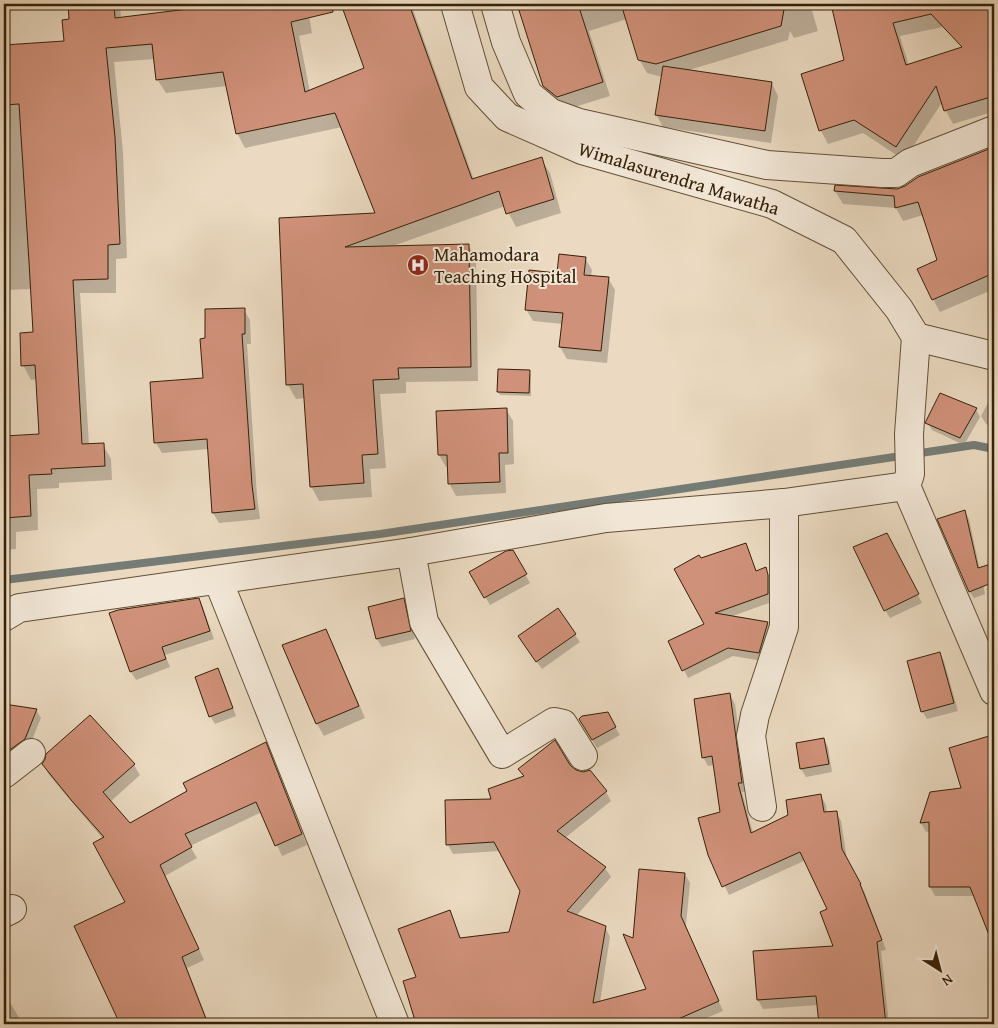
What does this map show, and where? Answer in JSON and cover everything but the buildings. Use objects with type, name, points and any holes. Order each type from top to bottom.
[{"type":"street","name":"Wimalasurendra Mawatha","points":[[455,4],[479,87],[507,117],[582,150],[772,204],[844,240],[899,309],[916,337]]},
{"type":"street","points":[[495,4],[506,42],[528,94],[551,113],[579,123],[766,165],[896,173],[910,164],[994,130]]},
{"type":"street","points":[[468,48],[506,42]]},
{"type":"street","points":[[994,356],[916,337],[909,434],[908,480],[994,690]]},
{"type":"street","points":[[4,617],[20,608],[411,552],[606,518],[784,503],[908,480]]},
{"type":"street","points":[[762,807],[751,736],[755,715],[784,627],[784,503]]},
{"type":"street","points":[[411,552],[424,622],[502,754],[554,722],[563,724],[583,756]]},
{"type":"street","points":[[218,580],[395,1024]]},
{"type":"street","points":[[4,774],[30,753]]},
{"type":"waterway","points":[[4,580],[380,534],[974,445],[994,449]]},
{"type":"place","name":"Mahamodara Teaching Hospital","points":[[418,265]]}]
